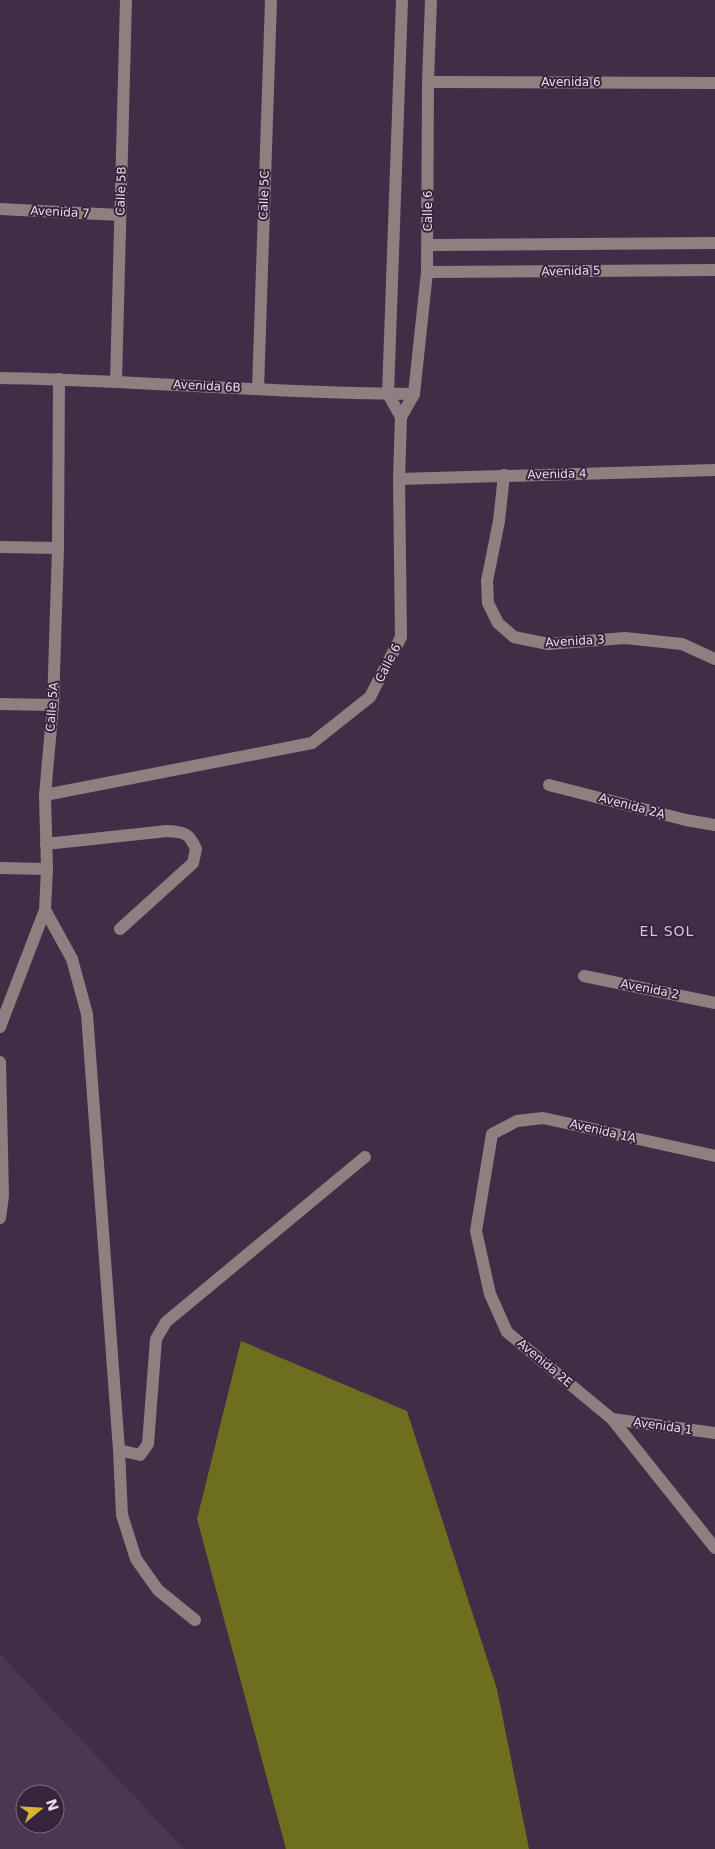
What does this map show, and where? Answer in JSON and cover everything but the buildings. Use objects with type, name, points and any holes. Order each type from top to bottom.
[{"type":"street","name":"Calle 5B","points":[[116,382],[126,0]]},
{"type":"street","name":"Calle 5C","points":[[258,389],[271,0]]},
{"type":"street","points":[[401,417],[388,394],[402,0]]},
{"type":"street","name":"Calle 6","points":[[45,795],[312,743],[370,697],[401,637],[399,479],[401,417],[414,394],[427,272],[428,82],[431,0]]},
{"type":"street","name":"Avenida 6","points":[[428,82],[715,83]]},
{"type":"street","name":"Avenida 7","points":[[0,209],[120,215]]},
{"type":"street","points":[[428,245],[715,244]]},
{"type":"street","name":"Avenida 5","points":[[427,272],[715,270]]},
{"type":"street","name":"Avenida 6B","points":[[0,378],[414,394]]},
{"type":"street","name":"Calle 5A","points":[[0,1027],[45,910],[45,795],[53,705],[58,548],[59,379]]},
{"type":"street","name":"Avenida 4","points":[[399,479],[715,470]]},
{"type":"street","name":"Avenida 3","points":[[504,475],[487,581],[488,603],[498,623],[514,637],[548,644],[625,638],[682,644],[715,659]]},
{"type":"street","points":[[0,546],[58,548]]},
{"type":"street","points":[[0,704],[53,705]]},
{"type":"street","name":"Avenida 2A","points":[[549,784],[686,820],[715,825]]},
{"type":"street","points":[[46,844],[167,832],[181,832],[190,837],[196,849],[193,863],[120,930]]},
{"type":"street","points":[[0,868],[46,869]]},
{"type":"street","points":[[45,910],[72,959],[87,1014],[122,1515],[136,1559],[158,1590],[195,1620]]},
{"type":"street","name":"Avenida 2","points":[[584,976],[715,1003]]},
{"type":"street","points":[[0,1062],[0,1151],[3,1196],[0,1218]]},
{"type":"street","name":"Avenida 1A","points":[[492,1134],[517,1121],[543,1118],[715,1156]]},
{"type":"street","name":"Avenida 2E","points":[[492,1134],[476,1231],[490,1294],[507,1332],[612,1419],[715,1548]]},
{"type":"street","points":[[118,1450],[140,1455],[148,1444],[156,1339],[166,1322],[365,1157]]},
{"type":"street","name":"Avenida 1","points":[[612,1419],[715,1433]]},
{"type":"shaded area","points":[[241,1341],[407,1411],[497,1689],[529,1849],[286,1849],[197,1519]]},
{"type":"shaded area","points":[[0,1654],[184,1849],[0,1849]]},
{"type":"district","name":"EL SOL","points":[[667,931]]}]
